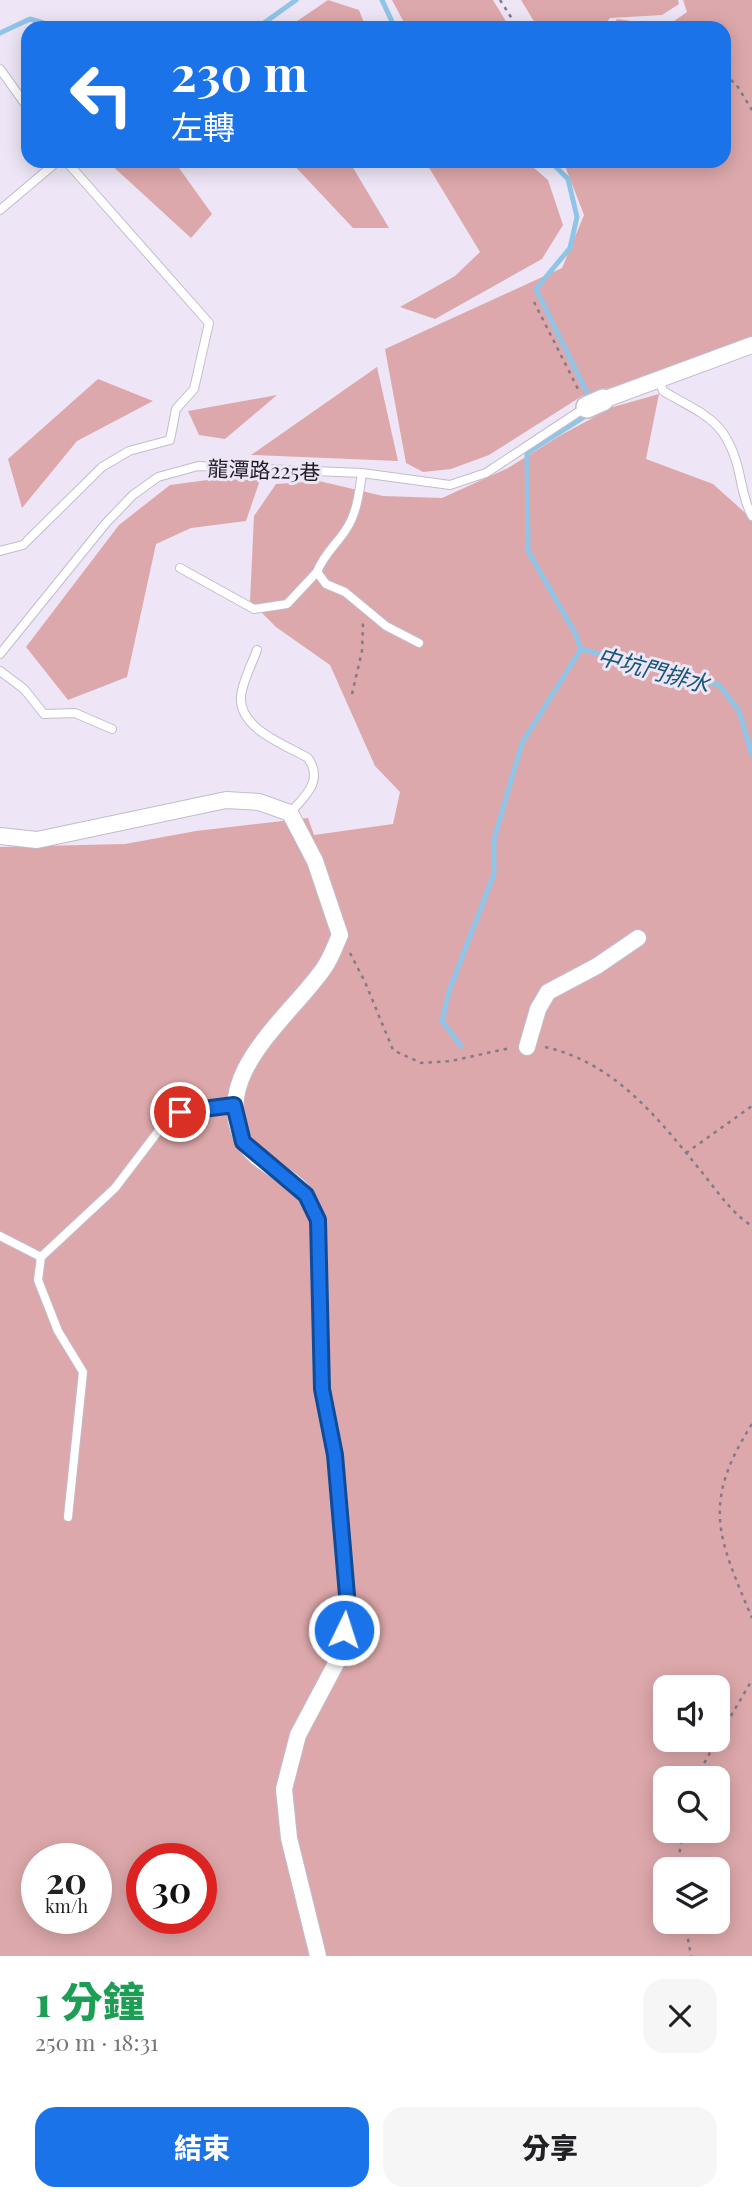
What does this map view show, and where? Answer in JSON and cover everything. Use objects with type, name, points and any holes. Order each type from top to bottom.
[{"type":"street","points":[[595,403],[752,345]]},
{"type":"street","points":[[0,836],[37,840],[226,800],[259,802],[290,813],[315,861],[340,935],[325,967],[293,1007],[265,1034],[241,1080],[234,1105],[243,1142],[306,1195],[318,1220],[322,1389],[335,1455],[348,1607],[341,1654],[298,1735],[284,1789],[289,1838],[318,1956]]},
{"type":"street","points":[[527,1047],[538,1009],[548,992],[597,966],[639,938]]},
{"type":"lane","points":[[0,69],[21,98]]},
{"type":"lane","points":[[0,210],[50,168]]},
{"type":"lane","points":[[0,551],[23,545],[102,467],[129,450],[170,440],[176,409],[194,389],[209,323],[72,168]]},
{"type":"lane","points":[[659,379],[663,391],[709,416],[723,432],[733,451],[752,516]]},
{"type":"lane","name":"龍潭路225巷","points":[[0,654],[107,523],[133,495],[158,477],[198,466],[362,473],[450,485],[486,472],[595,403]]},
{"type":"lane","points":[[180,568],[254,609],[287,604],[317,572],[324,555],[347,529],[357,504],[362,473]]},
{"type":"lane","points":[[317,572],[326,584],[345,592],[386,626],[419,643]]},
{"type":"lane","points":[[257,650],[241,696],[247,715],[258,729],[308,758],[313,765],[312,788],[290,813]]},
{"type":"lane","points":[[0,671],[24,689],[44,714],[75,713],[112,729]]},
{"type":"lane","points":[[68,1517],[83,1372],[58,1331],[38,1280],[41,1257],[115,1188],[163,1125],[180,1112],[234,1105]]},
{"type":"lane","points":[[0,1236],[41,1257]]},
{"type":"path","points":[[500,0],[514,21]]},
{"type":"path","points":[[731,80],[752,110]]},
{"type":"path","points":[[534,302],[595,403]]},
{"type":"path","points":[[352,694],[356,685],[363,624],[368,610]]},
{"type":"path","points":[[340,935],[365,982],[393,1050],[421,1063],[451,1061],[487,1051],[547,1048],[589,1063],[629,1089],[686,1153],[734,1215],[752,1226]]},
{"type":"path","points":[[686,1153],[752,1106]]},
{"type":"path","points":[[752,1424],[732,1455],[721,1493],[718,1525],[752,1618]]},
{"type":"path","points":[[730,1717],[752,1680]]},
{"type":"path","points":[[686,1934],[691,1956]]},
{"type":"shaded area","points":[[328,0],[359,10],[363,21],[297,21]]},
{"type":"shaded area","points":[[392,0],[493,0],[506,21],[403,21]]},
{"type":"shaded area","points":[[521,0],[678,0],[679,4],[662,15],[610,18],[608,21],[534,21]]},
{"type":"shaded area","points":[[683,0],[752,0],[752,346],[582,396],[489,455],[451,469],[423,472],[406,463],[385,349],[562,268],[584,215],[566,168],[731,168],[731,21],[674,21],[687,12]]},
{"type":"shaded area","points":[[115,168],[179,168],[212,214],[191,238]]},
{"type":"shaded area","points":[[297,168],[353,168],[389,228],[353,228]]},
{"type":"shaded area","points":[[429,168],[534,168],[548,180],[563,225],[542,259],[435,319],[400,307],[455,276],[480,252]]},
{"type":"shaded area","points":[[377,367],[398,461],[251,455]]},
{"type":"shaded area","points":[[98,379],[153,401],[77,441],[22,508],[8,459]]},
{"type":"shaded area","points":[[659,394],[646,459],[713,484],[752,519],[752,1956],[0,1956],[0,847],[125,844],[196,831],[308,818],[314,835],[393,824],[400,792],[375,766],[330,665],[276,627],[250,601],[254,516],[276,484],[319,481],[383,496],[442,498],[508,468],[613,407]]},
{"type":"shaded area","points":[[277,395],[225,439],[199,435],[188,411]]},
{"type":"shaded area","points":[[215,479],[260,480],[246,521],[191,528],[156,544],[127,677],[68,700],[26,647],[119,525],[170,485]]},
{"type":"waterway","name":"中坑門排水","points":[[267,21],[296,0]]},
{"type":"waterway","name":"中坑門排水","points":[[382,0],[392,21]]},
{"type":"waterway","name":"中坑門排水","points":[[26,21],[37,21]]},
{"type":"waterway","name":"中坑門排水","points":[[0,33],[21,23]]},
{"type":"waterway","name":"中坑門排水","points":[[557,168],[568,179],[577,217],[570,248],[536,289],[590,399]]},
{"type":"waterway","name":"中坑門排水","points":[[589,414],[527,453],[528,551],[574,631],[581,649],[719,685],[739,711],[752,755]]},
{"type":"waterway","points":[[461,1046],[442,1021],[449,991],[494,874],[494,839],[522,743],[581,649]]},
{"type":"route","points":[[180,1112],[234,1105],[243,1142],[263,1162],[306,1195],[318,1220],[319,1347],[322,1389],[335,1455],[348,1607],[344,1630]]}]
